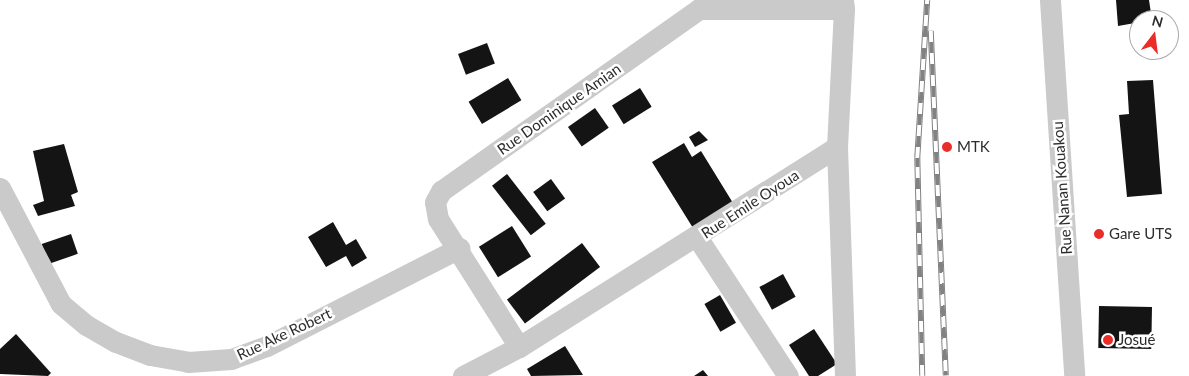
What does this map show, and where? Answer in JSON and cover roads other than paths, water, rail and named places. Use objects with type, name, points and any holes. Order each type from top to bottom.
[{"type":"street","name":"Rue Nanan Kouakou","points":[[1050,0],[1074,376]]},
{"type":"street","name":"Rue Dominique Amian","points":[[519,347],[459,248],[438,219],[436,202],[440,190],[699,5],[844,5]]},
{"type":"street","points":[[844,5],[837,147],[845,376]]},
{"type":"street","name":"Rue Emile Oyoua","points":[[463,376],[519,347],[697,237],[837,147]]},
{"type":"street","name":"Rue Ake Robert","points":[[0,188],[60,304],[86,325],[116,342],[150,355],[188,362],[231,359],[267,346],[459,248]]},
{"type":"street","points":[[697,237],[788,376]]},
{"type":"railway","points":[[922,376],[917,158],[927,0]]},
{"type":"railway","points":[[931,31],[946,376]]},
{"type":"place","name":"MTK","points":[[947,147]]},
{"type":"place","name":"Gare UTS","points":[[1099,234]]},
{"type":"place","name":"Josué","points":[[1108,340]]}]
